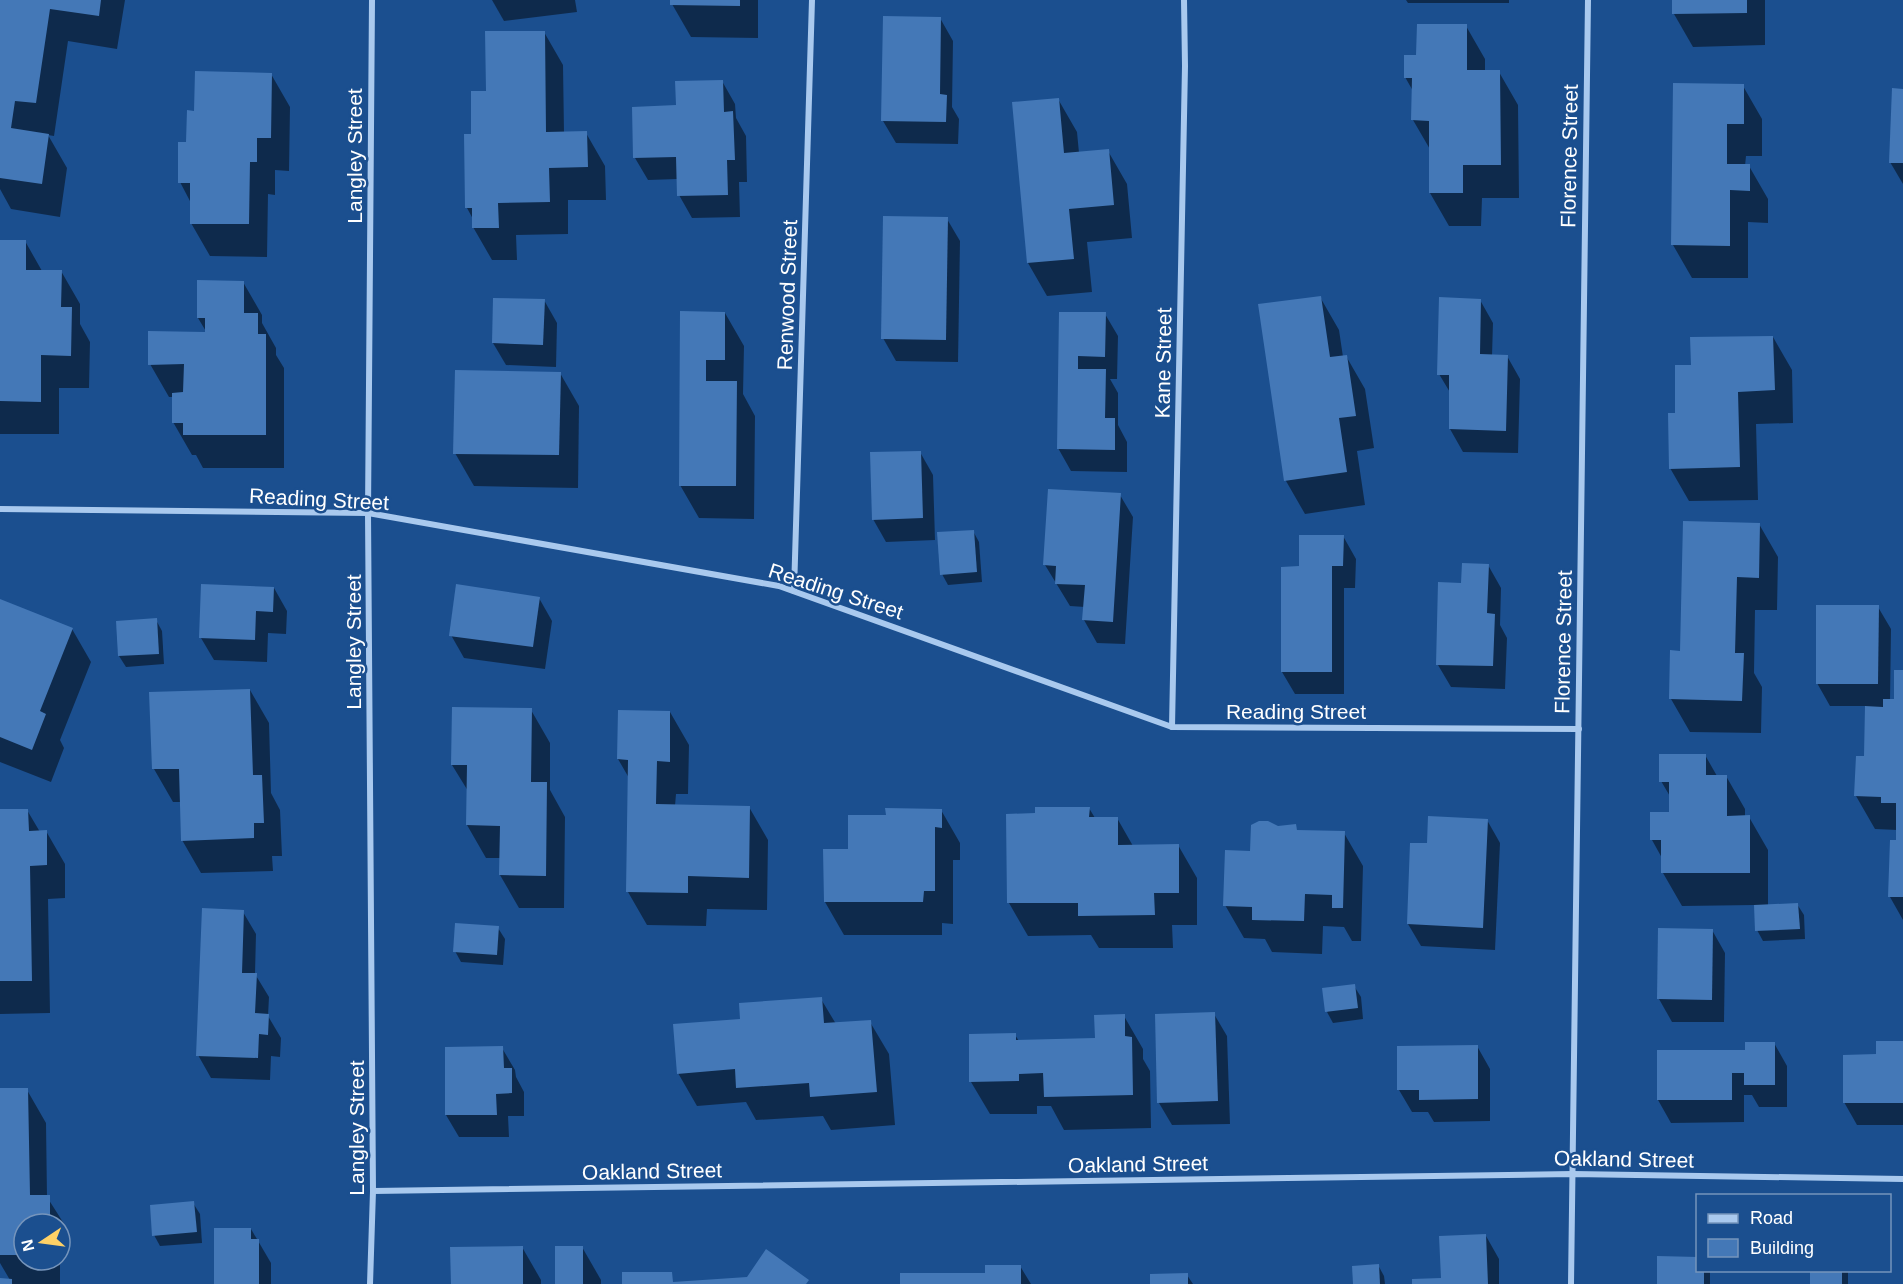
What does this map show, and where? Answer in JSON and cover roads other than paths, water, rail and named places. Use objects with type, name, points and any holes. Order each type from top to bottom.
[{"type":"street","name":"Langley Street","points":[[370,1284],[373,1191],[368,513],[372,0]]},
{"type":"street","name":"Renwood Street","points":[[794,591],[812,0]]},
{"type":"street","name":"Kane Street","points":[[1172,727],[1185,66],[1184,0]]},
{"type":"street","name":"Florence Street","points":[[1571,1284],[1588,0]]},
{"type":"street","name":"Reading Street","points":[[0,509],[368,513],[779,586],[1172,727],[1579,729]]},
{"type":"street","name":"Oakland Street","points":[[373,1191],[1573,1174],[1903,1179]]}]
